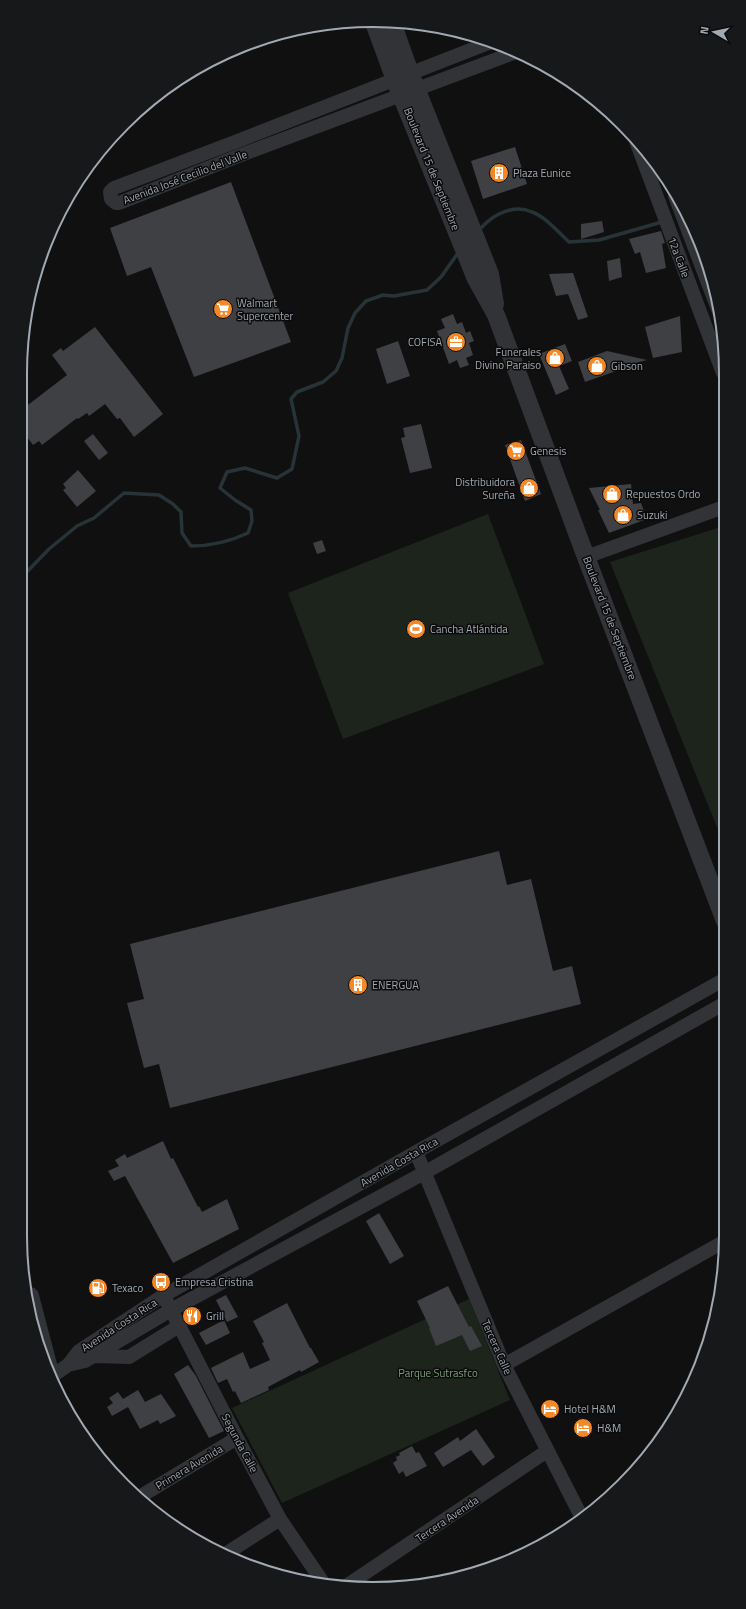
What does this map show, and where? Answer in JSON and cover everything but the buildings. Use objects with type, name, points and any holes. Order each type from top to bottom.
[{"type":"street","name":"Boulevard 15 de Septiembre","points":[[378,27],[406,84],[483,277],[586,557],[719,905]]},
{"type":"street","name":"Boulevard 15 de Septiembre","points":[[393,28],[406,84]]},
{"type":"street","name":"Avenida José Cecilio del Valle","points":[[485,45],[406,84],[241,155],[120,203],[116,203],[111,198],[110,192],[114,188],[406,84],[508,54]]},
{"type":"street","name":"12a Calle","points":[[641,154],[718,361]]},
{"type":"street","points":[[683,267],[701,261]]},
{"type":"street","points":[[586,557],[719,509]]},
{"type":"street","name":"Avenida Costa Rica","points":[[68,1366],[79,1351],[164,1296],[416,1152],[719,982]]},
{"type":"street","name":"Avenida Costa Rica","points":[[68,1366],[85,1361],[171,1310],[424,1173],[719,1006]]},
{"type":"street","name":"Tercera Calle","points":[[416,1152],[504,1365],[580,1514]]},
{"type":"street","points":[[504,1365],[719,1245]]},
{"type":"street","name":"Segunda Calle","points":[[164,1296],[280,1518],[320,1578]]},
{"type":"street","points":[[93,1356],[129,1357],[179,1326]]},
{"type":"street","points":[[56,1374],[68,1366]]},
{"type":"street","name":"Primera Avenida","points":[[143,1495],[237,1438]]},
{"type":"street","name":"Tercera Avenida","points":[[353,1581],[547,1451]]},
{"type":"street","points":[[230,1551],[280,1518]]},
{"type":"green space","name":"Cancha Atlántida","points":[[488,514],[544,664],[343,739],[288,593]]},
{"type":"green space","points":[[719,528],[719,832],[610,562]]},
{"type":"green space","name":"Parque Sutrasfco","points":[[469,1299],[510,1400],[282,1503],[232,1408]]},
{"type":"waterway","points":[[482,227],[498,214],[511,210],[525,210],[542,217],[569,242],[599,240],[662,222]]},
{"type":"waterway","points":[[27,572],[49,549],[77,526],[94,518],[124,493],[159,495],[173,504],[181,512],[182,533],[191,546],[220,543],[248,533],[252,521],[251,510],[220,488],[227,472],[245,468],[277,478],[292,469],[299,436],[291,399],[297,392],[323,382],[336,371],[342,358],[348,328],[355,313],[366,301],[383,295],[394,296],[427,290],[441,277],[458,253]]},
{"type":"place","name":"Plaza Eunice","points":[[499,173]]},
{"type":"place","name":"Walmart Supercenter","points":[[223,309]]},
{"type":"place","name":"COFISA","points":[[456,342]]},
{"type":"place","name":"Funerales Divino Paraiso","points":[[555,358]]},
{"type":"place","name":"Gibson","points":[[597,366]]},
{"type":"place","name":"Genesis","points":[[516,451]]},
{"type":"place","name":"Distribuidora Sureña","points":[[529,488]]},
{"type":"place","name":"Repuestos Ordo","points":[[612,494]]},
{"type":"place","name":"Suzuki","points":[[623,515]]},
{"type":"place","name":"Cancha Atlántida","points":[[416,629]]},
{"type":"place","name":"ENERGUA","points":[[358,985]]},
{"type":"place","name":"Empresa Cristina","points":[[161,1282]]},
{"type":"place","name":"Texaco","points":[[98,1288]]},
{"type":"place","name":"Grill","points":[[192,1316]]},
{"type":"place","name":"Hotel H&M","points":[[550,1409]]},
{"type":"place","name":"H&M","points":[[583,1428]]}]
